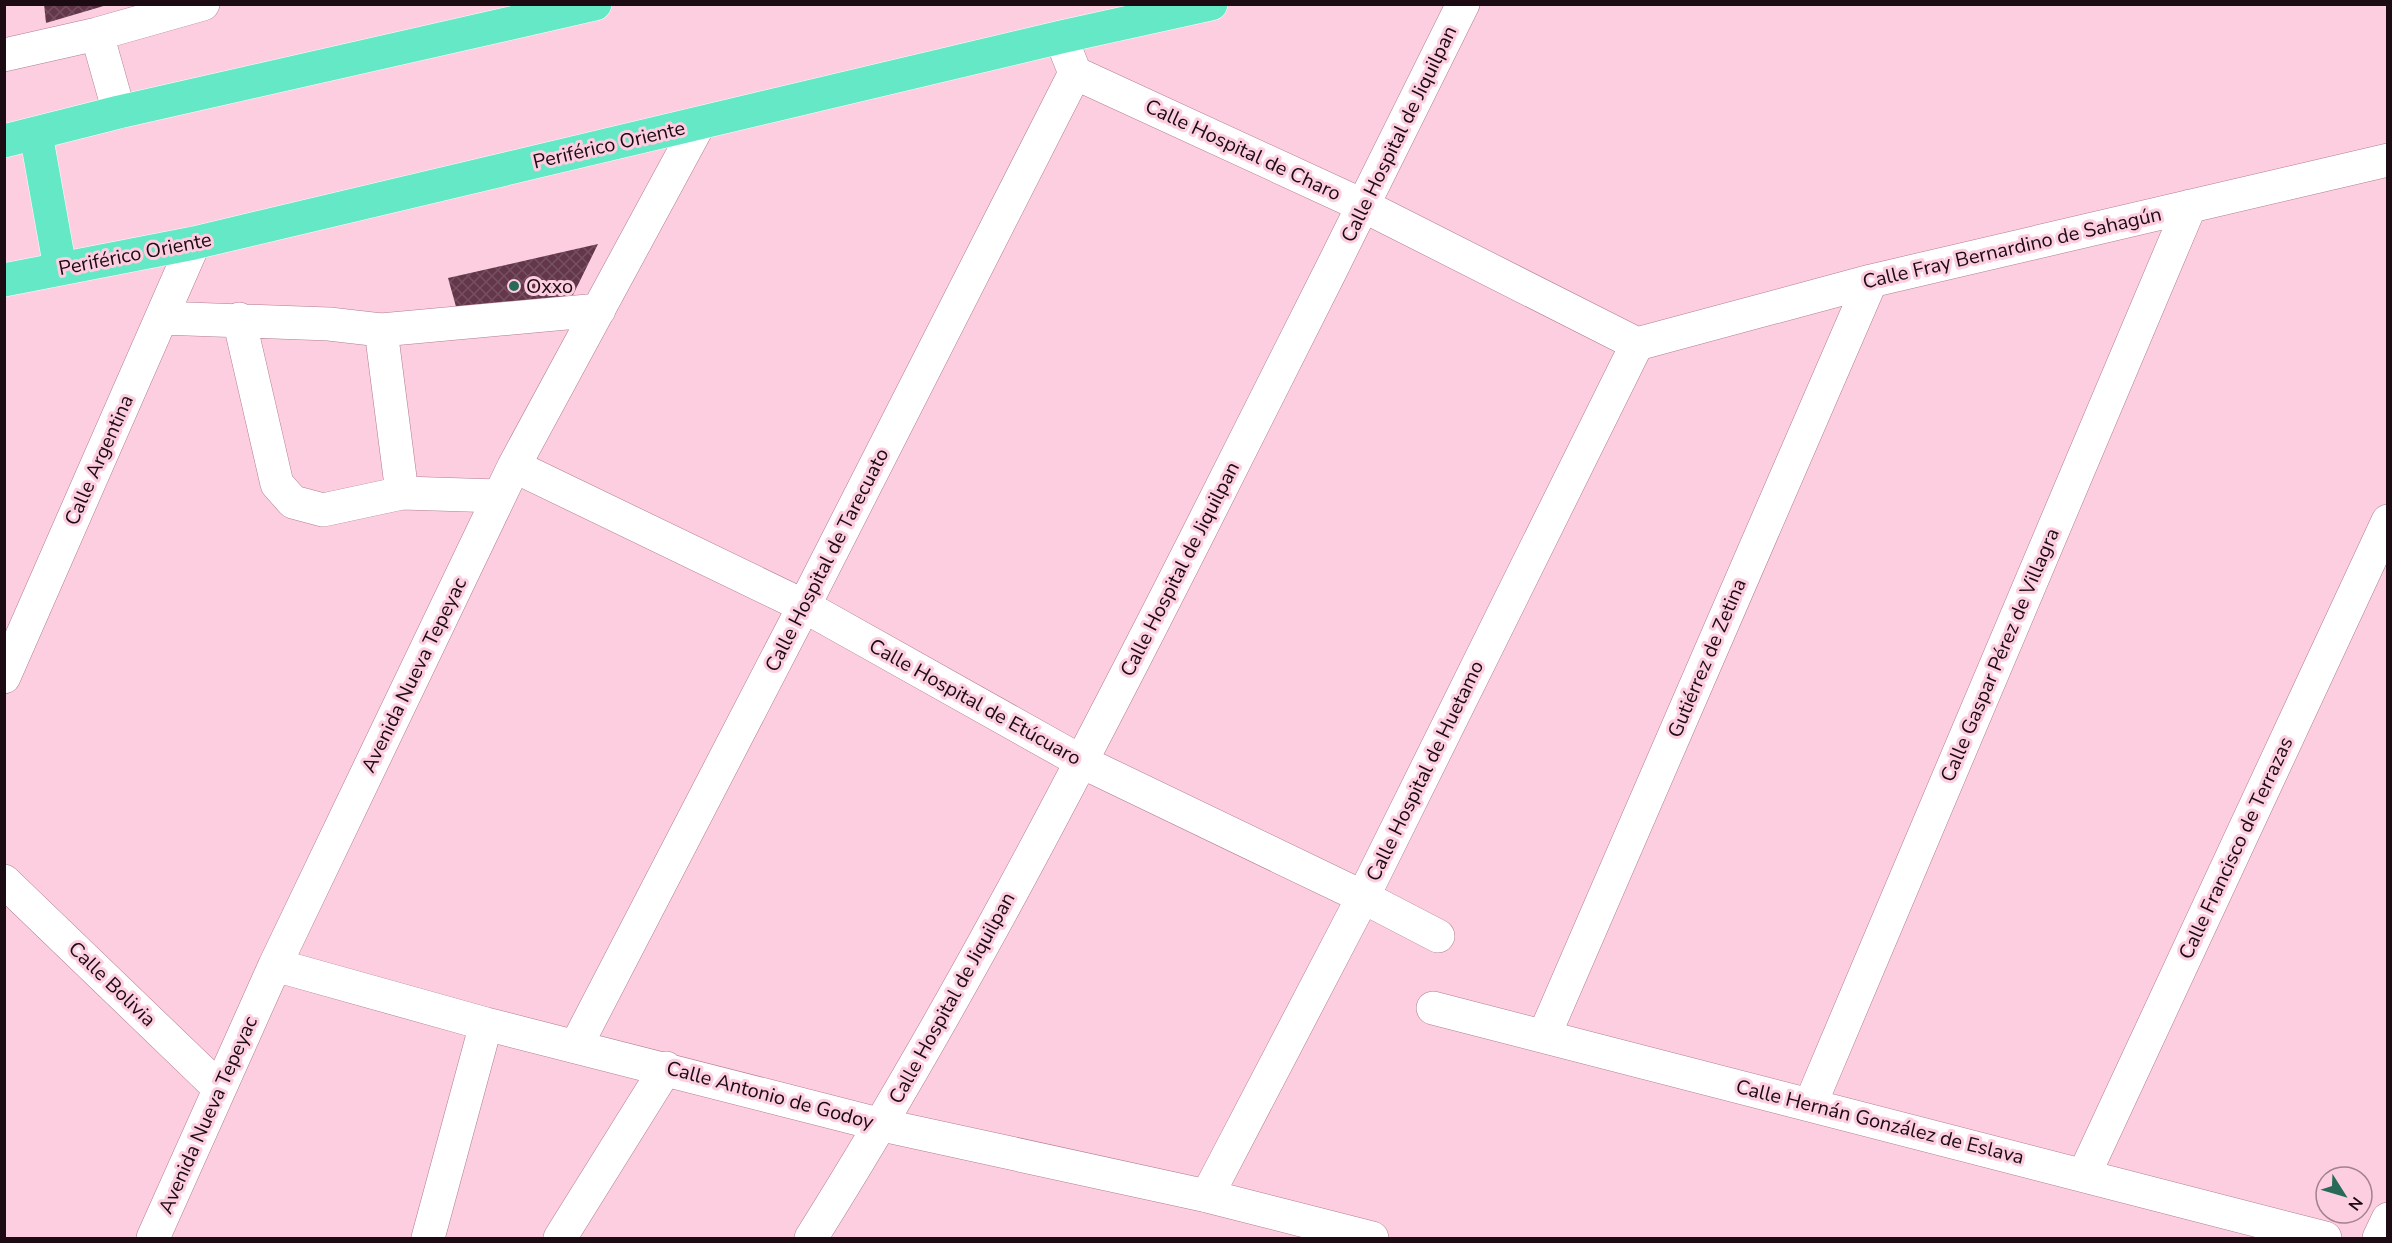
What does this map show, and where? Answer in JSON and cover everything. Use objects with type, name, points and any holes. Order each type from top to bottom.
[{"type":"highway","points":[[4,141],[119,112],[595,4]]},
{"type":"highway","name":"Periférico Oriente","points":[[4,280],[194,243],[1061,37],[1211,4]]},
{"type":"highway","points":[[36,134],[60,268]]},
{"type":"street","points":[[4,55],[97,34],[203,4]]},
{"type":"street","name":"Calle Hospital de Jiquilpan","points":[[811,1239],[882,1125],[1082,762],[1364,206],[1463,4]]},
{"type":"street","points":[[97,34],[119,112]]},
{"type":"street","points":[[1061,37],[1075,73]]},
{"type":"street","name":"Calle Hospital de Charo","points":[[1075,73],[1364,206],[1637,344]]},
{"type":"street","name":"Calle Hospital de Tarecuato","points":[[576,1046],[804,606],[1075,73]]},
{"type":"street","name":"Avenida Nueva Tepeyac","points":[[153,1239],[275,965],[514,465],[699,124]]},
{"type":"street","name":"Calle Fray Bernardino de Sahagún","points":[[1637,344],[1871,281],[2388,160]]},
{"type":"street","name":"Calle Gaspar Pérez de Villagra","points":[[1810,1105],[2190,206]]},
{"type":"street","name":"Calle Argentina","points":[[4,677],[194,243]]},
{"type":"street","name":"Gutiérrez de Zetina","points":[[1544,1036],[1871,281]]},
{"type":"street","points":[[161,318],[329,324],[381,330],[599,310]]},
{"type":"street","points":[[239,320],[277,484],[294,502],[323,510],[402,493],[500,496]]},
{"type":"street","points":[[381,330],[402,493]]},
{"type":"street","name":"Calle Hospital de Huetamo","points":[[1207,1196],[1363,897],[1637,344]]},
{"type":"street","name":"Calle Hospital de Etúcuaro","points":[[514,465],[804,606],[1082,762],[1363,897],[1438,936]]},
{"type":"street","name":"Calle Francisco de Terrazas","points":[[2084,1175],[2388,521]]},
{"type":"street","name":"Calle Bolivia","points":[[4,880],[219,1088]]},
{"type":"street","name":"Calle Antonio de Godoy","points":[[275,965],[486,1024],[666,1068],[882,1125],[1207,1196],[1334,1234],[1372,1239]]},
{"type":"street","name":"Calle Hernán González de Eslava","points":[[1433,1008],[2325,1239]]},
{"type":"street","points":[[428,1239],[486,1024]]},
{"type":"street","points":[[560,1239],[666,1068]]},
{"type":"street","points":[[2379,1239],[2388,1219]]},
{"type":"building","points":[[44,4],[107,4],[107,5],[46,23]]},
{"type":"building","name":"Oxxo","points":[[598,244],[573,295],[460,321],[448,278]]},
{"type":"place","name":"Oxxo","points":[[514,286]]}]
